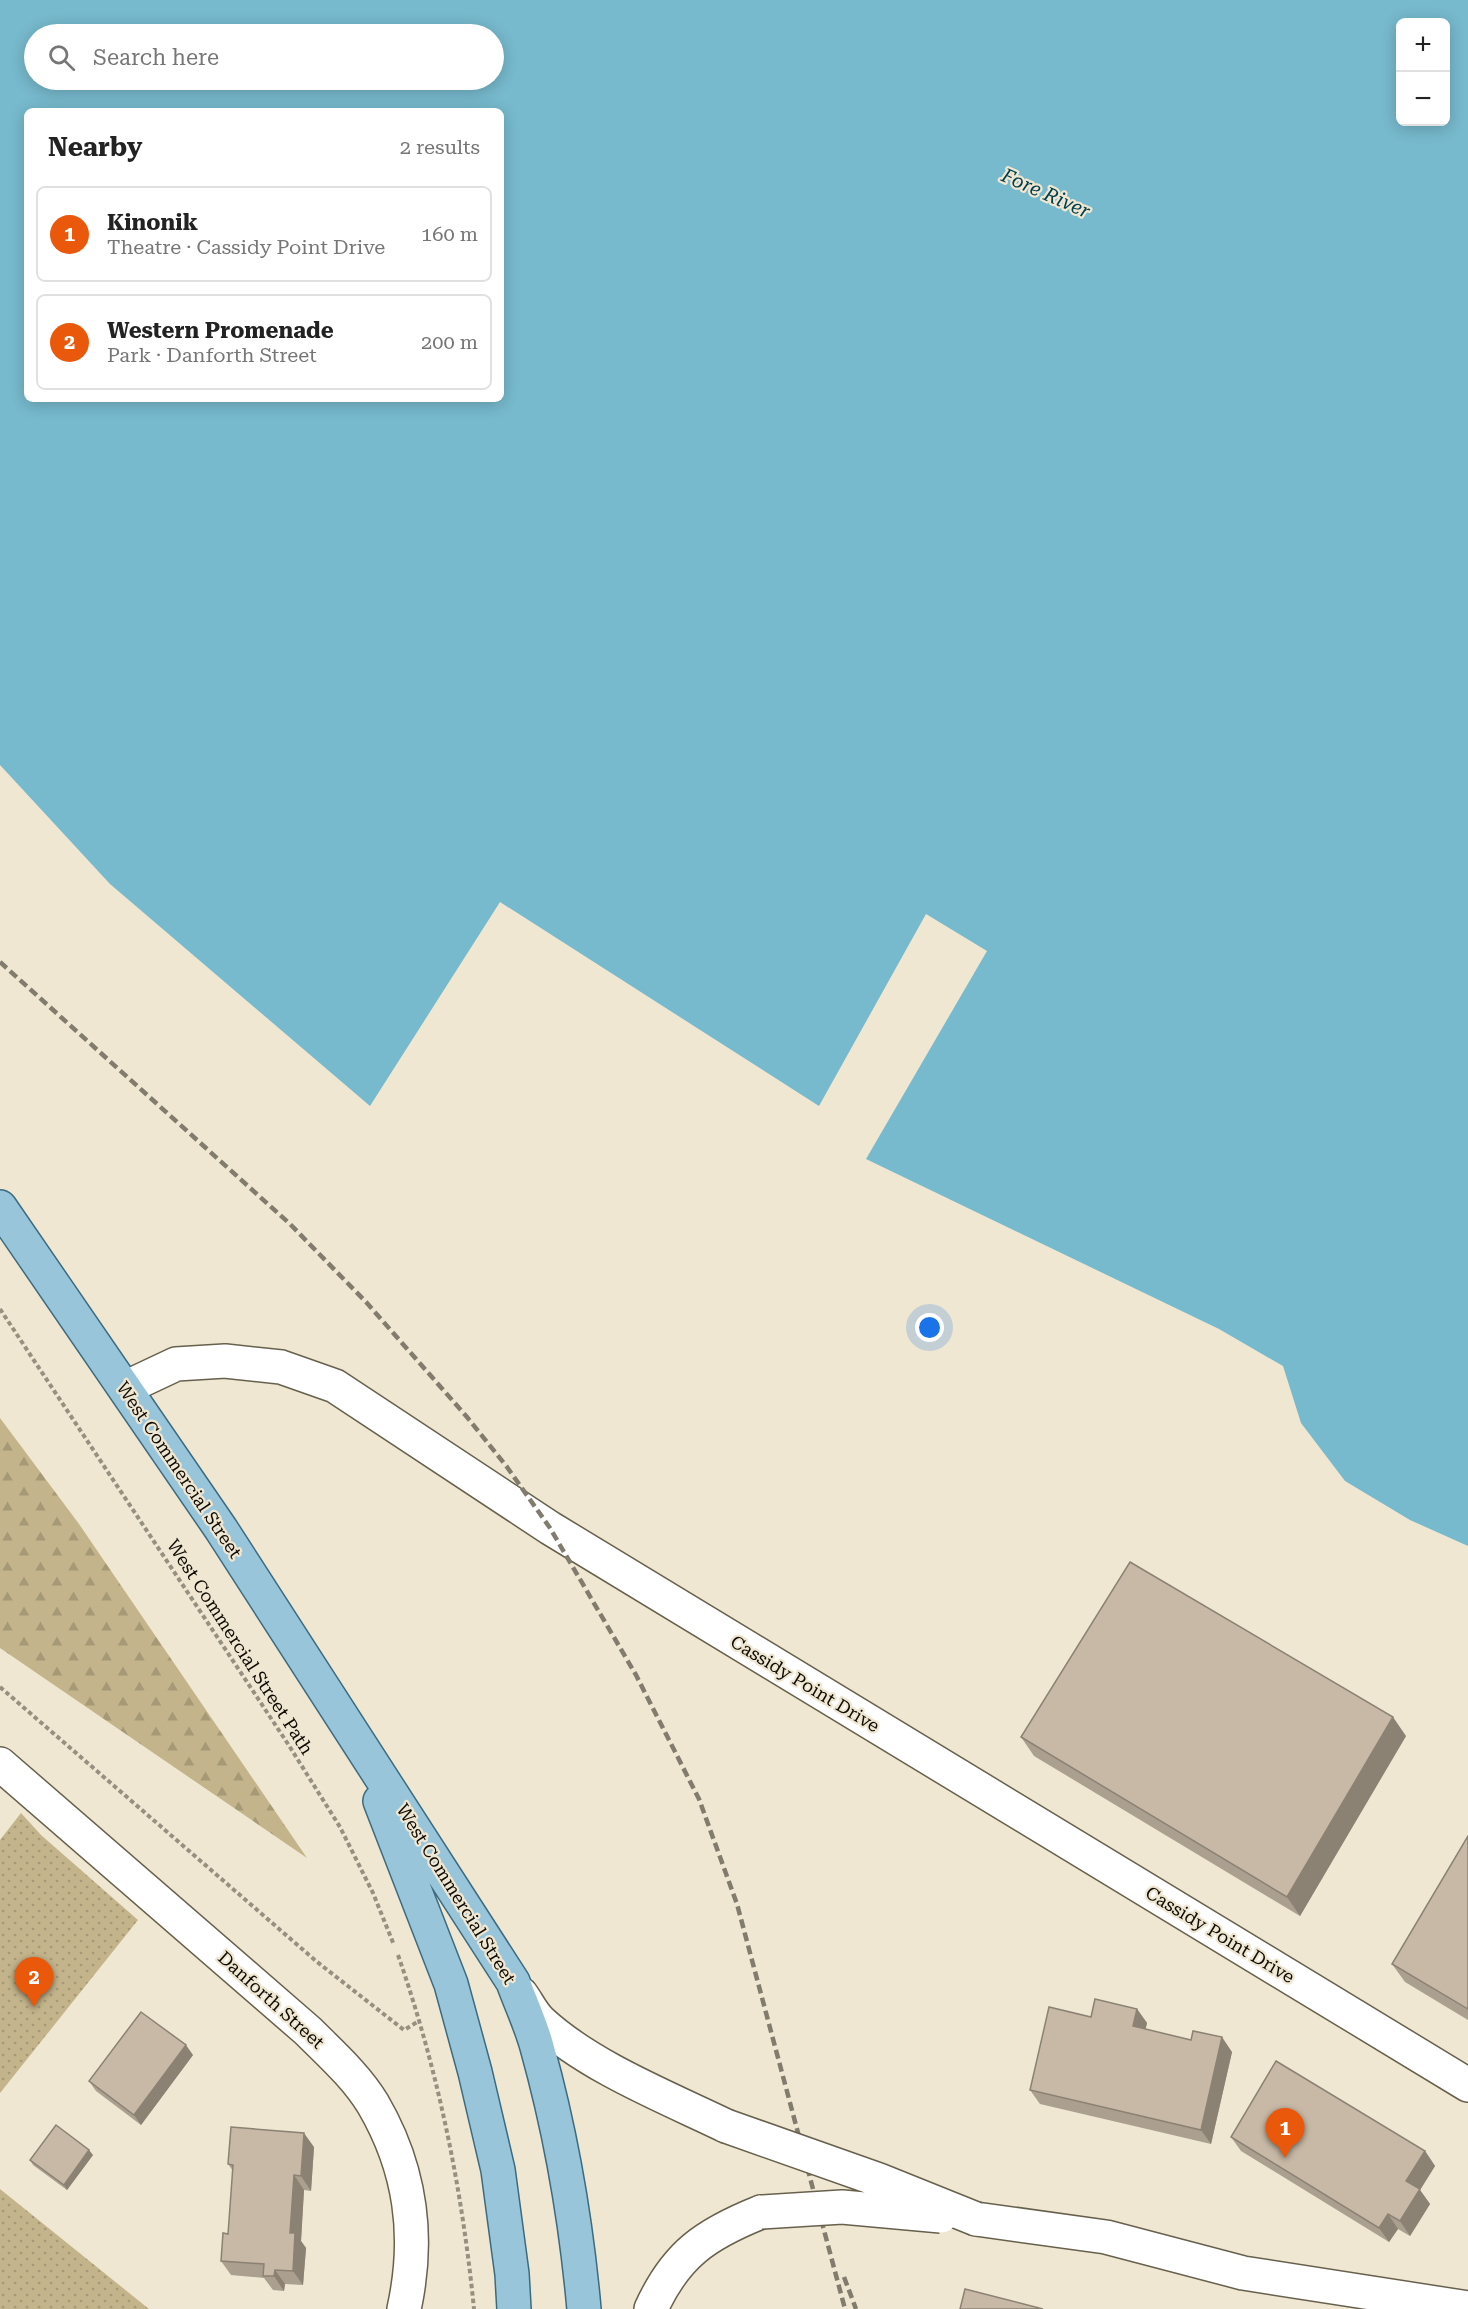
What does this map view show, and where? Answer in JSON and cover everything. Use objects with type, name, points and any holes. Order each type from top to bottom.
[{"type":"main road","name":"West Commercial Street","points":[[0,1207],[220,1529],[513,1982],[536,2045],[568,2179],[584,2309]]},
{"type":"main road","name":"West Commercial Street","points":[[354,1735],[454,1995],[498,2170],[512,2274],[514,2309]]},
{"type":"street","name":"Cassidy Point Drive","points":[[125,1388],[176,1364],[225,1361],[281,1366],[335,1386],[436,1455],[560,1534],[1468,2085]]},
{"type":"street","name":"Danforth Street","points":[[0,1764],[308,2031],[343,2065],[372,2103],[394,2146],[409,2193],[412,2240],[410,2284],[404,2309]]},
{"type":"street","points":[[513,1982],[538,2019],[567,2042],[613,2071],[726,2126],[879,2180],[976,2219]]},
{"type":"street","points":[[651,2309],[662,2285],[687,2254],[714,2233],[761,2212],[842,2207],[976,2219],[1106,2237],[1243,2273],[1468,2308]]},
{"type":"path","name":"West Commercial Street Path","points":[[0,1309],[288,1744],[340,1827],[378,1903],[399,1956],[447,2126],[467,2237],[474,2309]]},
{"type":"path","points":[[0,1687],[316,1961],[404,2030],[419,2021]]},
{"type":"green space","points":[[0,1418],[79,1524],[307,1858],[0,1648]]},
{"type":"green space","points":[[21,1813],[41,1835],[138,1920],[0,2093],[0,1840]]},
{"type":"green space","points":[[0,2189],[149,2309],[0,2309]]},
{"type":"water","name":"Fore River","points":[[0,0],[1468,0],[1468,1546],[1410,1520],[1345,1481],[1301,1423],[1283,1366],[1219,1329],[866,1159],[987,951],[926,914],[819,1106],[500,902],[370,1106],[110,884],[0,765]]},
{"type":"building","points":[[1130,1562],[1393,1717],[1287,1897],[1021,1737]]},
{"type":"building","points":[[1468,1836],[1468,2009],[1392,1964]]},
{"type":"building","points":[[1095,1999],[1137,2009],[1133,2026],[1191,2040],[1193,2031],[1222,2037],[1201,2130],[1030,2090],[1049,2007],[1091,2017]]},
{"type":"building","points":[[141,2012],[186,2045],[134,2115],[89,2081]]},
{"type":"building","points":[[1276,2061],[1425,2151],[1406,2181],[1420,2189],[1400,2221],[1388,2214],[1379,2228],[1231,2137]]},
{"type":"building","points":[[56,2125],[89,2150],[64,2185],[30,2160]]},
{"type":"building","points":[[231,2127],[304,2133],[301,2176],[294,2175],[290,2233],[295,2233],[293,2271],[275,2270],[274,2276],[263,2276],[264,2264],[221,2261],[223,2233],[228,2234],[233,2165],[228,2164]]},
{"type":"building","points":[[965,2289],[1043,2309],[960,2309]]},
{"type":"railway","points":[[0,962],[290,1224],[366,1302],[467,1417],[507,1467],[550,1528],[636,1675],[699,1799],[737,1904],[845,2309]]},
{"type":"railway","points":[[844,2277],[856,2309]]},
{"type":"place","name":"Western Promenade","points":[[34,2007]]},
{"type":"place","name":"Kinonik","points":[[1285,2158]]}]
